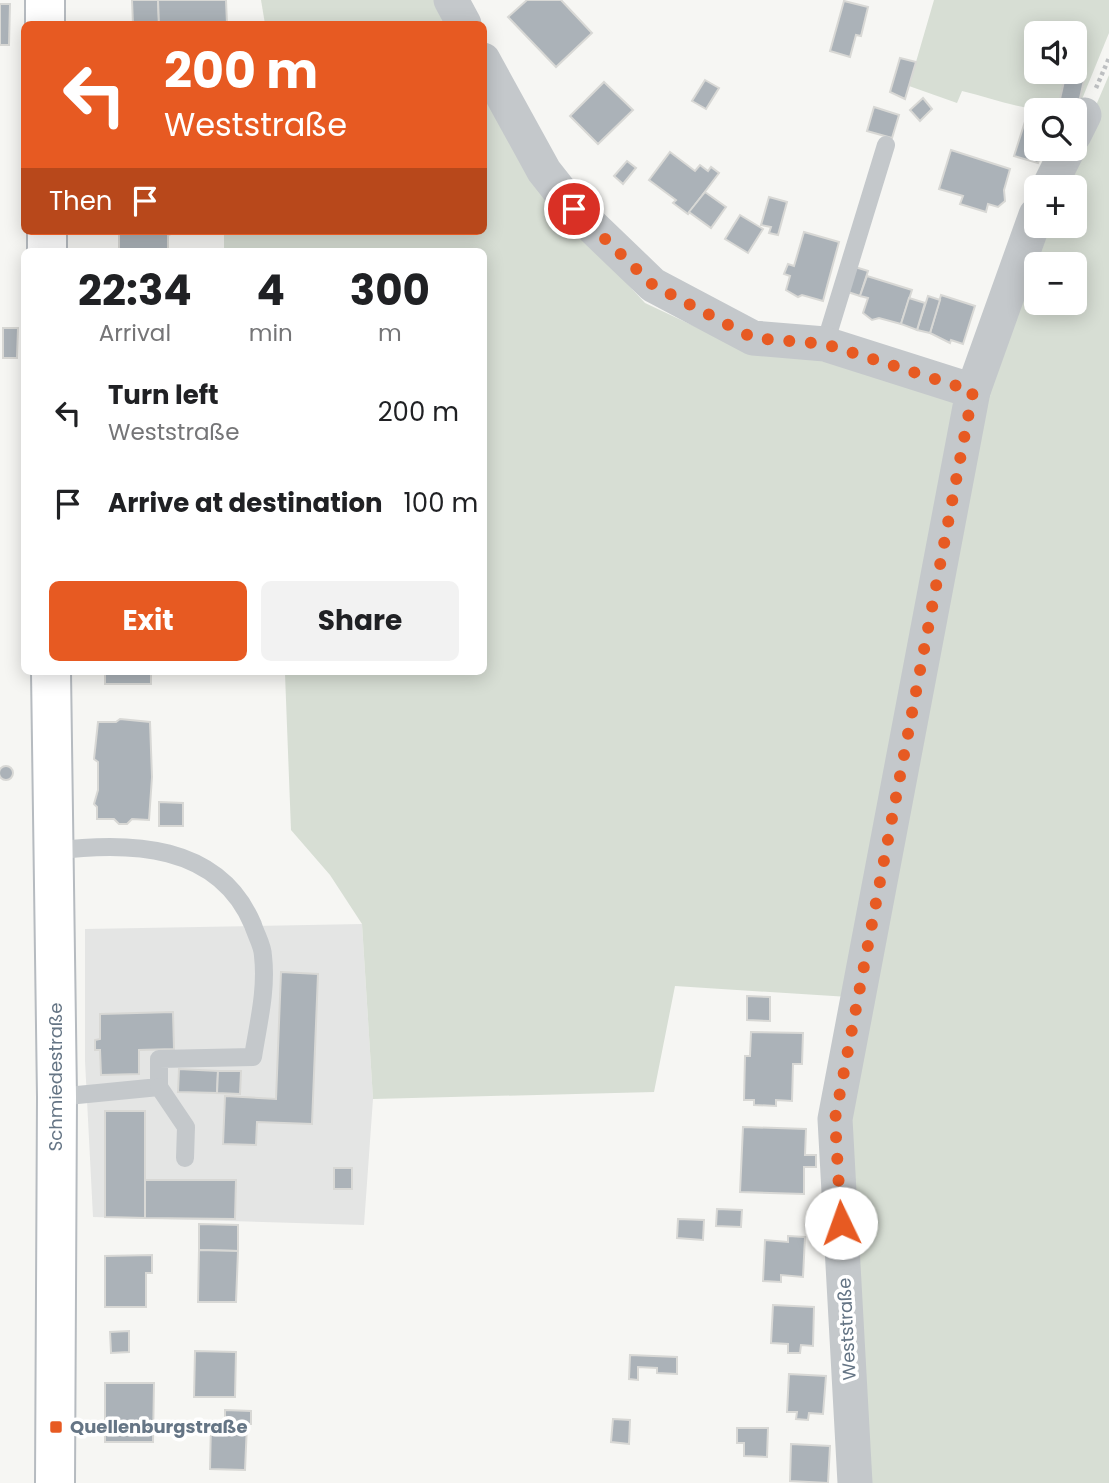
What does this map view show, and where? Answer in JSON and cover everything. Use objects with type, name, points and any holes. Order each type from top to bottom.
[{"type":"main road","points":[[45,0],[45,21]]},
{"type":"main road","name":"Schmiedestraße","points":[[51,675],[57,1097],[55,1483]]},
{"type":"street","points":[[451,0],[462,21]]},
{"type":"street","points":[[487,67],[544,170],[574,209],[653,285],[753,338],[825,344],[973,391]]},
{"type":"street","name":"Weststraße","points":[[855,1483],[835,1119],[973,391],[1028,238]]},
{"type":"lane","points":[[825,344],[886,145]]},
{"type":"lane","points":[[53,851],[97,845],[142,846],[188,859],[227,886],[247,912],[263,952],[264,988],[253,1057],[159,1059],[159,1087],[186,1127],[185,1158]]},
{"type":"lane","points":[[57,1097],[159,1087]]},
{"type":"shaded area","points":[[261,0],[439,0],[450,21],[264,21]]},
{"type":"shaded area","points":[[934,0],[1109,0],[1109,33],[1082,98],[1024,98],[1024,107],[962,91],[957,103],[909,86]]},
{"type":"shaded area","points":[[1109,75],[1109,1483],[865,1483],[844,1117],[976,399],[1024,275],[1024,315],[1087,315],[1087,252],[1033,252],[1038,238],[1087,238],[1087,175],[1066,175],[1072,161],[1087,161],[1087,126]]},
{"type":"shaded area","points":[[487,88],[547,197],[645,303],[745,350],[841,361],[963,404],[849,997],[675,986],[654,1092],[373,1099],[362,924],[330,875],[291,830],[285,675],[487,675],[487,248],[224,248],[224,235],[487,235]]},
{"type":"shaded area","points":[[362,924],[373,1099],[364,1225],[93,1217],[85,1061],[85,929]]},
{"type":"building","points":[[132,0],[158,0],[159,21],[133,21]]},
{"type":"building","points":[[158,0],[226,0],[227,21],[159,21]]},
{"type":"building","points":[[527,0],[561,0],[592,33],[556,67],[508,17]]},
{"type":"building","points":[[844,1],[868,7],[861,36],[856,35],[850,57],[830,51]]},
{"type":"building","points":[[0,4],[10,4],[9,45],[0,45]]},
{"type":"building","points":[[900,58],[916,62],[905,99],[890,92]]},
{"type":"building","points":[[705,80],[719,88],[706,109],[692,101]]},
{"type":"building","points":[[604,82],[633,110],[598,144],[570,116]]},
{"type":"building","points":[[1063,84],[1083,84],[1080,98],[1060,98]]},
{"type":"building","points":[[923,98],[932,109],[920,121],[910,110]]},
{"type":"building","points":[[874,107],[899,115],[892,138],[867,131]]},
{"type":"building","points":[[1024,125],[1024,159],[1014,156]]},
{"type":"building","points":[[951,150],[1010,169],[1004,190],[1005,201],[998,207],[988,204],[986,212],[960,204],[963,196],[939,189]]},
{"type":"building","points":[[670,152],[695,171],[700,165],[708,171],[711,167],[719,173],[688,214],[673,203],[676,200],[649,180]]},
{"type":"building","points":[[627,161],[636,168],[623,184],[614,176]]},
{"type":"building","points":[[705,192],[726,207],[711,228],[689,212]]},
{"type":"building","points":[[769,197],[787,202],[778,235],[769,233],[771,227],[761,225]]},
{"type":"building","points":[[740,215],[763,229],[748,253],[725,239]]},
{"type":"building","points":[[804,232],[839,242],[823,301],[802,295],[798,297],[786,290],[790,276],[784,274],[788,264],[794,266]]},
{"type":"building","points":[[119,235],[168,235],[168,248],[119,248]]},
{"type":"building","points":[[855,267],[868,271],[860,296],[848,292]]},
{"type":"building","points":[[867,276],[912,290],[901,324],[879,318],[872,320],[863,313],[868,298],[860,296]]},
{"type":"building","points":[[941,295],[975,306],[963,344],[951,340],[950,343],[930,333]]},
{"type":"building","points":[[928,296],[940,300],[930,333],[917,330]]},
{"type":"building","points":[[909,298],[925,303],[917,330],[901,324]]},
{"type":"building","points":[[3,328],[18,328],[17,358],[3,358]]},
{"type":"building","points":[[105,675],[151,675],[151,684],[105,684]]},
{"type":"building","points":[[120,719],[150,722],[152,777],[149,820],[132,819],[127,824],[119,824],[114,819],[97,819],[97,807],[94,804],[98,790],[98,762],[94,759],[98,722],[116,722]]},
{"type":"building","points":[[6,766],[11,768],[11,778],[6,780],[1,778],[-1,773],[1,768]]},
{"type":"building","points":[[159,802],[183,803],[183,826],[159,826]]},
{"type":"building","points":[[281,972],[318,974],[312,1124],[257,1122],[256,1145],[223,1144],[225,1096],[276,1099]]},
{"type":"building","points":[[747,996],[770,997],[770,1021],[747,1020]]},
{"type":"building","points":[[173,1012],[174,1049],[139,1050],[139,1074],[101,1075],[100,1050],[95,1050],[95,1040],[100,1039],[100,1014]]},
{"type":"building","points":[[751,1032],[803,1033],[802,1064],[793,1064],[792,1101],[776,1100],[776,1106],[754,1105],[754,1100],[744,1100],[745,1056],[750,1056]]},
{"type":"building","points":[[179,1069],[218,1071],[217,1093],[178,1092]]},
{"type":"building","points":[[218,1071],[241,1071],[240,1094],[217,1093]]},
{"type":"building","points":[[105,1111],[145,1111],[145,1218],[105,1217]]},
{"type":"building","points":[[743,1127],[806,1129],[805,1155],[816,1155],[816,1167],[804,1167],[804,1194],[740,1192]]},
{"type":"building","points":[[334,1168],[352,1168],[352,1189],[334,1189]]},
{"type":"building","points":[[145,1180],[236,1180],[235,1219],[145,1218]]},
{"type":"building","points":[[717,1209],[742,1210],[741,1227],[716,1226]]},
{"type":"building","points":[[678,1219],[704,1220],[703,1240],[677,1238]]},
{"type":"building","points":[[199,1224],[238,1225],[238,1251],[199,1250]]},
{"type":"building","points":[[788,1236],[805,1237],[803,1277],[781,1275],[781,1282],[763,1281],[765,1240],[788,1242]]},
{"type":"building","points":[[199,1250],[238,1251],[236,1302],[198,1302]]},
{"type":"building","points":[[152,1255],[152,1273],[146,1273],[146,1307],[105,1307],[105,1256]]},
{"type":"building","points":[[773,1305],[814,1307],[813,1346],[801,1345],[800,1353],[788,1353],[788,1344],[771,1343]]},
{"type":"building","points":[[129,1331],[129,1352],[111,1353],[110,1332]]},
{"type":"building","points":[[195,1351],[236,1352],[235,1397],[194,1397]]},
{"type":"building","points":[[630,1355],[677,1357],[677,1374],[657,1373],[657,1368],[638,1367],[638,1380],[629,1379]]},
{"type":"building","points":[[789,1374],[826,1376],[823,1414],[809,1413],[808,1420],[796,1419],[797,1412],[787,1412]]},
{"type":"building","points":[[105,1383],[154,1383],[153,1442],[105,1442]]},
{"type":"building","points":[[225,1410],[251,1411],[251,1424],[225,1423]]},
{"type":"building","points":[[613,1419],[630,1420],[629,1444],[611,1442]]},
{"type":"building","points":[[211,1423],[247,1424],[245,1470],[210,1469]]},
{"type":"building","points":[[737,1428],[768,1428],[767,1457],[744,1456],[744,1443],[737,1443]]},
{"type":"building","points":[[791,1444],[830,1446],[828,1483],[790,1481]]},
{"type":"place","name":"Quellenburgstraße","points":[[56,1427]]},
{"type":"route","points":[[574,209],[653,285],[753,338],[825,344],[973,391],[835,1119],[841,1223]]}]
